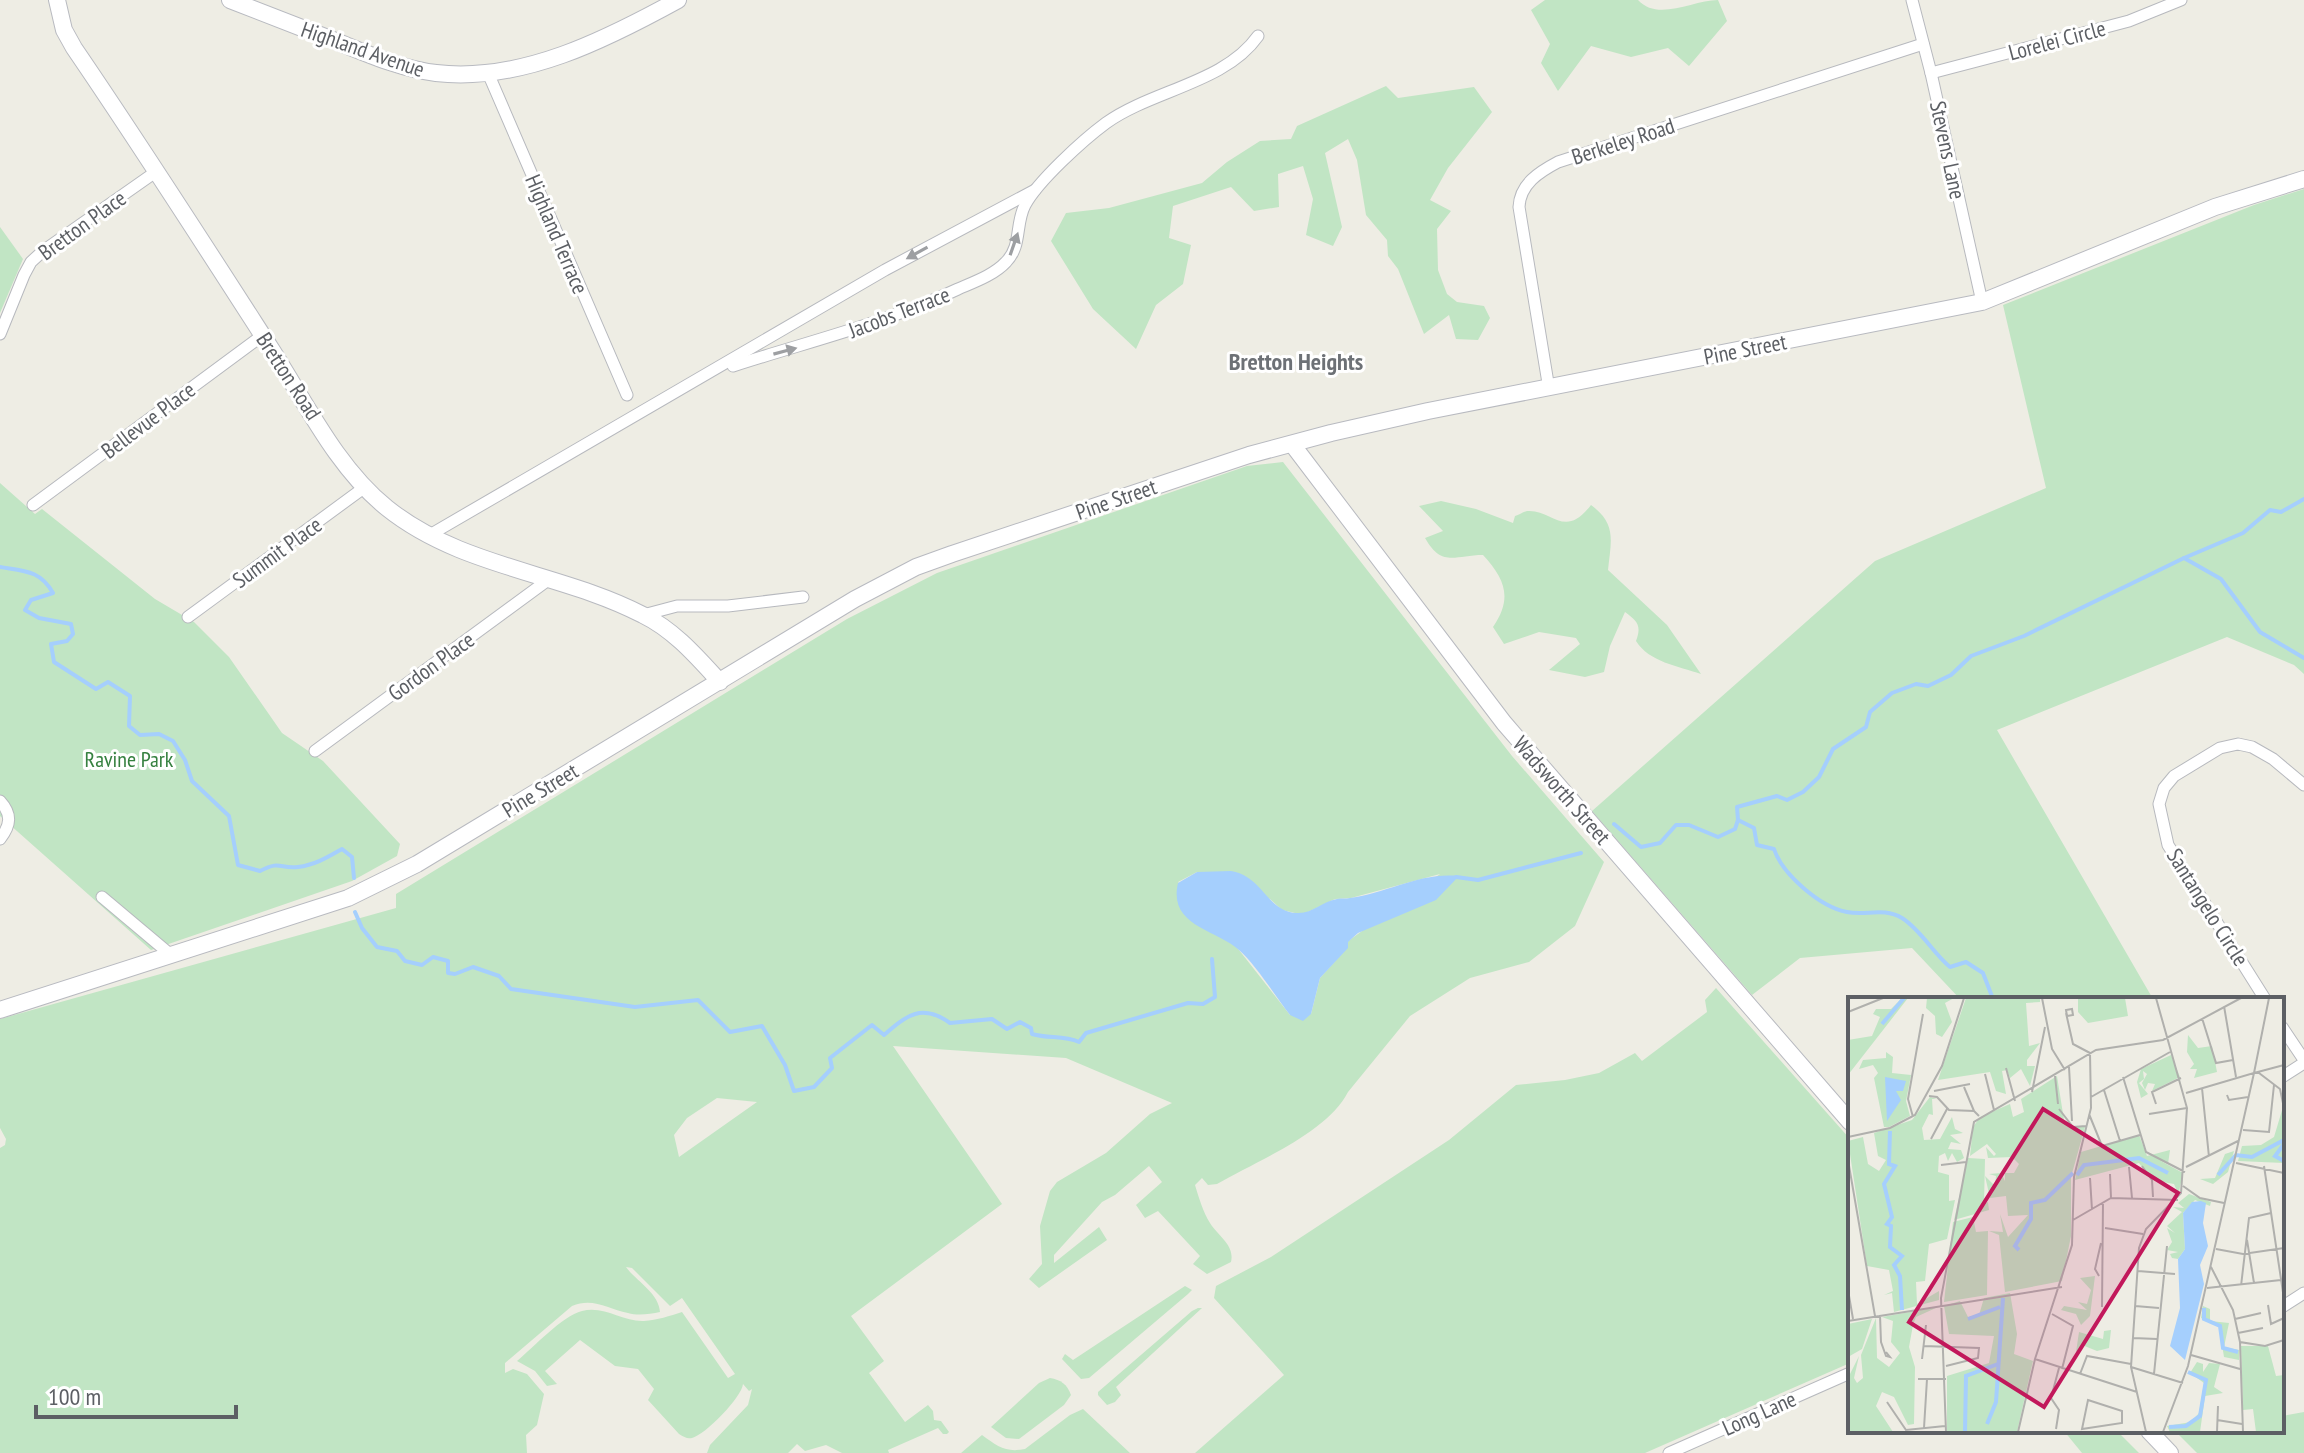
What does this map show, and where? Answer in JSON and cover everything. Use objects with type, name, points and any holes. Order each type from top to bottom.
[{"type":"street","name":"Bretton Road","points":[[57,0],[64,30],[74,48],[330,439],[365,487],[386,507],[428,536],[470,555],[643,615],[682,643],[720,682]]},
{"type":"street","name":"Highland Avenue","points":[[230,0],[405,67],[435,73],[488,73],[538,61],[589,43],[678,0]]},
{"type":"street","name":"Stevens Lane","points":[[1912,0],[1982,302]]},
{"type":"street","name":"Lorelei Circle","points":[[1931,73],[2129,21],[2181,0]]},
{"type":"street","name":"Jacobs Terrace","points":[[710,374],[896,316],[995,271],[1013,253],[1018,240],[1020,216],[1035,190],[1091,135],[1126,111],[1226,66],[1249,49],[1258,36]]},
{"type":"street","name":"Berkeley Road","points":[[1549,389],[1519,207],[1522,192],[1541,171],[1558,162],[1923,44]]},
{"type":"street","name":"Highland Terrace","points":[[488,73],[627,395]]},
{"type":"street","name":"Bretton Place","points":[[0,334],[31,262],[157,171]]},
{"type":"street","name":"Pine Street","points":[[0,1010],[348,898],[380,884],[855,599],[916,567],[1223,463],[1374,423],[1982,302],[2215,207],[2304,179]]},
{"type":"street","name":"Jacobs Terrace","points":[[428,536],[885,270],[1035,190]]},
{"type":"street","name":"Bellevue Place","points":[[33,505],[263,335]]},
{"type":"street","name":"Wadsworth Street","points":[[1292,444],[1504,723],[1848,1120]]},
{"type":"street","name":"Summit Place","points":[[188,617],[365,487]]},
{"type":"street","name":"Gordon Place","points":[[315,751],[548,580]]},
{"type":"street","points":[[643,615],[677,606],[728,606],[803,597]]},
{"type":"street","name":"Santangelo Circle","points":[[2264,997],[2168,845],[2159,804],[2164,788],[2174,776],[2220,748],[2238,744],[2252,747],[2273,759],[2304,785]]},
{"type":"street","points":[[0,801],[9,817],[8,826],[0,839]]},
{"type":"street","points":[[102,897],[171,955]]},
{"type":"street","points":[[2284,1030],[2304,1062],[2284,1076]]},
{"type":"street","points":[[2284,1306],[2304,1293]]},
{"type":"street","name":"Long Lane","points":[[1669,1453],[1848,1374]]},
{"type":"street","points":[[2151,1433],[2170,1453]]},
{"type":"green space","points":[[1545,0],[1638,0],[1646,6],[1666,10],[1718,0],[1727,21],[1689,66],[1668,48],[1631,57],[1591,46],[1558,91],[1541,63],[1550,44],[1531,10]]},
{"type":"green space","points":[[1386,86],[1398,98],[1474,87],[1492,112],[1448,168],[1430,200],[1451,211],[1437,229],[1438,270],[1447,294],[1457,302],[1484,306],[1490,318],[1478,340],[1456,339],[1449,315],[1424,334],[1398,269],[1388,256],[1387,240],[1366,215],[1357,160],[1348,139],[1325,153],[1342,227],[1333,246],[1306,235],[1313,199],[1303,166],[1278,174],[1279,207],[1254,211],[1231,187],[1173,206],[1169,238],[1191,245],[1183,284],[1156,305],[1136,349],[1093,309],[1051,241],[1066,213],[1109,208],[1202,183],[1260,141],[1291,139],[1297,126]]},
{"type":"green space","points":[[2304,189],[2304,674],[2294,665],[2227,637],[1997,730],[2152,997],[1958,997],[1912,948],[1800,958],[1752,995],[1592,811],[1875,561],[2046,488],[2003,305],[2254,205]]},
{"type":"green space","points":[[0,227],[23,259],[0,313]]},
{"type":"green space","points":[[1283,462],[1512,756],[1604,862],[1575,926],[1529,962],[1470,978],[1410,1016],[1338,1107],[1308,1133],[1217,1184],[1208,1185],[1202,1178],[1195,1185],[1208,1219],[1231,1251],[1231,1262],[1207,1274],[1193,1264],[1200,1256],[1158,1211],[1145,1218],[1136,1205],[1162,1182],[1149,1166],[1102,1202],[1054,1255],[1054,1263],[1099,1227],[1107,1240],[1039,1288],[1029,1279],[1042,1264],[1040,1226],[1050,1191],[1057,1182],[1106,1153],[1150,1114],[1172,1103],[1066,1058],[893,1046],[1002,1204],[851,1316],[884,1361],[869,1373],[905,1422],[928,1405],[933,1411],[934,1420],[941,1421],[949,1432],[947,1434],[938,1428],[888,1450],[889,1453],[842,1453],[826,1445],[805,1451],[797,1444],[788,1453],[707,1453],[710,1445],[748,1405],[752,1389],[749,1391],[743,1384],[722,1415],[698,1435],[689,1438],[679,1434],[648,1400],[654,1389],[638,1369],[615,1366],[580,1340],[545,1371],[557,1384],[547,1386],[535,1371],[517,1361],[557,1325],[582,1311],[598,1310],[636,1321],[659,1319],[682,1312],[728,1378],[735,1374],[682,1298],[670,1306],[632,1268],[626,1267],[656,1299],[660,1312],[632,1314],[587,1303],[572,1306],[505,1363],[505,1373],[513,1369],[527,1374],[544,1394],[537,1425],[526,1435],[527,1453],[0,1453],[0,1148],[5,1145],[6,1139],[0,1128],[0,1019],[396,908],[396,894],[847,619],[937,573],[1247,466]],"holes":[[[1197,872],[1270,899],[1282,910],[1295,913],[1306,913],[1335,899],[1351,898],[1440,874],[1347,942],[1347,948],[1320,978],[1311,1014],[1290,1015],[1239,950],[1178,882]],[[717,1098],[757,1102],[679,1157],[674,1135],[687,1118]]]},
{"type":"green space","name":"Ravine Park","points":[[0,483],[35,514],[42,509],[155,599],[194,622],[229,657],[282,733],[323,761],[400,844],[397,856],[352,881],[151,950],[0,816]]},
{"type":"green space","points":[[1441,501],[1476,509],[1513,523],[1515,516],[1527,511],[1566,522],[1582,515],[1591,505],[1609,526],[1608,570],[1667,625],[1701,674],[1648,654],[1636,641],[1637,624],[1625,612],[1610,646],[1604,672],[1585,677],[1549,670],[1580,644],[1576,638],[1539,632],[1504,644],[1493,627],[1504,598],[1497,572],[1483,555],[1443,557],[1425,538],[1443,531],[1419,506]]},
{"type":"green space","points":[[1716,988],[1848,1137],[1848,1364],[1645,1453],[1195,1453],[1284,1375],[1214,1298],[1216,1286],[1271,1257],[1449,1140],[1516,1085],[1599,1073],[1635,1053],[1642,1061],[1707,1012],[1705,1000]]},
{"type":"green space","points":[[1185,1286],[1192,1290],[1089,1378],[1081,1379],[1062,1359],[1065,1354],[1073,1360]]},
{"type":"green space","points":[[1198,1308],[1202,1308],[1116,1387],[1121,1395],[1107,1405],[1098,1392]]},
{"type":"green space","points":[[1050,1378],[1063,1383],[1069,1391],[1071,1395],[1064,1405],[1019,1439],[1006,1438],[991,1427],[1039,1383]]},
{"type":"green space","points":[[1083,1409],[1130,1453],[961,1453],[982,1435],[1002,1448],[1025,1449],[1070,1415]]},
{"type":"green space","points":[[2304,1412],[2304,1453],[2197,1453],[2177,1433],[2284,1433],[2284,1416]]},
{"type":"green space","points":[[2066,1433],[2119,1433],[2139,1453],[2082,1453]]},
{"type":"water","points":[[1231,871],[1251,880],[1279,907],[1297,913],[1308,912],[1332,900],[1364,895],[1417,880],[1459,876],[1436,900],[1358,933],[1348,942],[1348,948],[1320,978],[1311,1014],[1303,1021],[1290,1015],[1239,950],[1196,925],[1180,909],[1178,883],[1197,872]]},
{"type":"waterway","points":[[1614,824],[1641,847],[1660,843],[1676,825],[1689,825],[1718,837],[1735,829],[1737,807],[1777,796],[1787,800],[1803,792],[1819,777],[1833,749],[1866,727],[1870,712],[1892,693],[1916,684],[1928,686],[1951,675],[1971,656],[2024,636],[2184,558],[2243,533],[2270,510],[2281,512],[2304,499]]},
{"type":"waterway","points":[[2184,558],[2221,579],[2260,632],[2304,658]]},
{"type":"waterway","points":[[0,567],[37,576],[53,593],[31,600],[25,610],[39,618],[71,624],[73,634],[67,641],[51,644],[54,662],[96,689],[108,682],[130,696],[129,726],[140,735],[159,734],[173,741],[185,760],[192,781],[229,816],[238,865],[260,871],[276,865],[298,867],[316,863],[342,849],[352,857],[354,878]]},
{"type":"waterway","points":[[1738,820],[1754,828],[1757,845],[1774,849],[1793,879],[1825,904],[1847,912],[1881,912],[1902,918],[1950,967],[1966,962],[1983,973],[1992,997]]},
{"type":"waterway","points":[[1456,877],[1478,880],[1581,853]]},
{"type":"waterway","points":[[355,912],[362,928],[377,947],[397,951],[405,961],[422,965],[433,957],[448,961],[448,973],[455,974],[473,967],[499,976],[511,989],[635,1007],[698,1000],[730,1032],[762,1026],[785,1065],[794,1091],[814,1087],[832,1068],[830,1058],[872,1025],[884,1035],[915,1014],[931,1014],[950,1023],[992,1019],[1007,1029],[1020,1022],[1031,1028],[1032,1034],[1079,1042],[1086,1033],[1188,1003],[1203,1004],[1215,997],[1212,959]]},
{"type":"district","name":"Bretton Heights","points":[[1296,362]]}]
